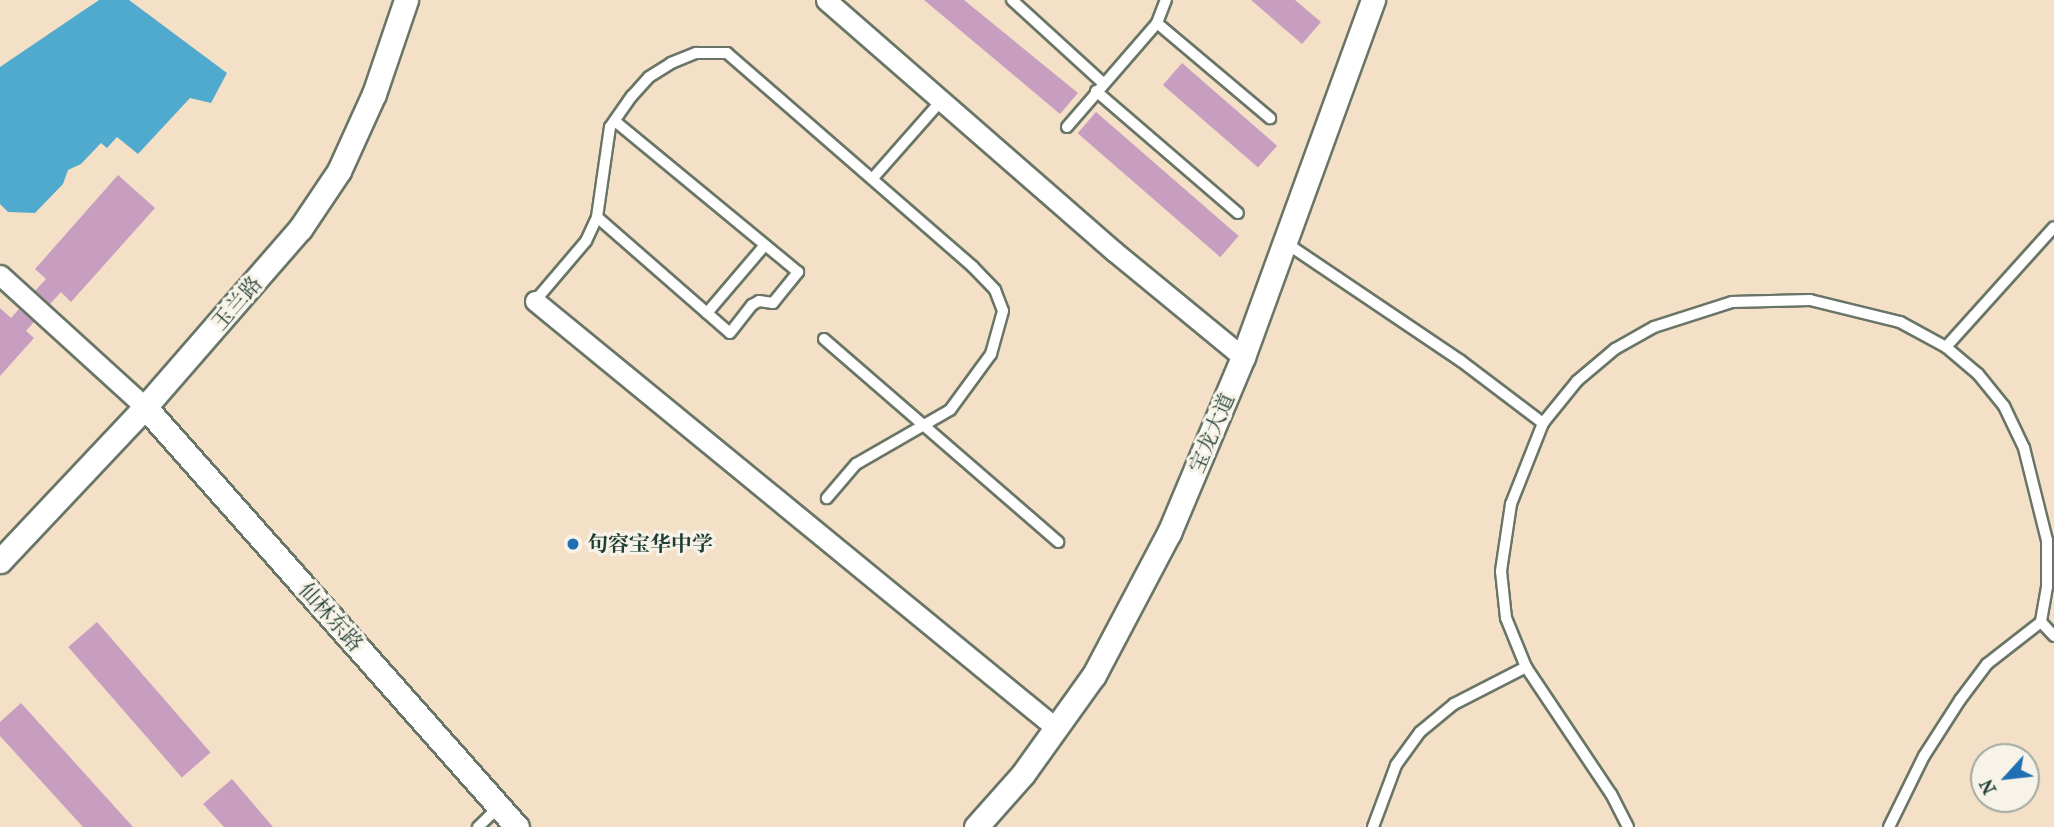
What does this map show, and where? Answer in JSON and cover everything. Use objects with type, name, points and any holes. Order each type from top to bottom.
[{"type":"street","name":"玉兰路","points":[[0,561],[145,407],[300,229],[339,171],[374,94],[406,0]]},
{"type":"street","points":[[826,0],[1244,357]]},
{"type":"street","name":"宝龙大道","points":[[976,827],[1056,729],[1094,675],[1169,533],[1244,357],[1373,0]]},
{"type":"street","points":[[0,275],[145,407]]},
{"type":"street","points":[[535,301],[1056,729]]},
{"type":"street","name":"仙林东路","points":[[145,407],[517,827]]},
{"type":"lane","points":[[1012,0],[1099,87],[1238,213]]},
{"type":"lane","points":[[1067,127],[1157,23],[1166,0]]},
{"type":"lane","points":[[1157,23],[1270,118]]},
{"type":"lane","points":[[535,301],[586,241],[597,217],[605,148],[615,121],[649,77],[671,63],[696,53],[727,53],[973,267],[995,290],[1003,311],[991,354],[978,378],[950,410],[926,427],[856,464],[827,498]]},
{"type":"lane","points":[[873,178],[942,101]]},
{"type":"lane","points":[[597,217],[730,333],[752,305],[759,301],[773,303],[797,272],[615,121]]},
{"type":"lane","points":[[1946,347],[2054,227]]},
{"type":"lane","points":[[1286,242],[1461,360],[1543,422]]},
{"type":"lane","points":[[707,313],[765,246]]},
{"type":"lane","points":[[1628,827],[1611,794],[1526,667],[1506,618],[1501,571],[1511,503],[1543,422],[1577,381],[1615,349],[1654,327],[1732,302],[1769,298],[1853,308],[1900,322],[1946,347],[1978,374],[2004,406],[2024,448],[2047,540],[2047,587],[2041,622],[1980,673],[1924,756],[1889,827]]},
{"type":"lane","points":[[824,339],[1058,542]]},
{"type":"lane","points":[[2041,622],[2054,636]]},
{"type":"lane","points":[[1373,827],[1396,765],[1420,732],[1454,704],[1526,667]]},
{"type":"lane","points":[[478,827],[499,806]]},
{"type":"water","points":[[99,0],[129,0],[227,73],[211,103],[190,98],[138,154],[117,137],[107,148],[101,143],[81,164],[68,170],[63,184],[35,213],[8,212],[0,204],[0,67]]},
{"type":"building","points":[[924,0],[964,0],[1078,93],[1060,114]]},
{"type":"building","points":[[1251,0],[1295,0],[1321,22],[1302,44]]},
{"type":"building","points":[[1182,63],[1277,146],[1258,168],[1163,85]]},
{"type":"building","points":[[1096,112],[1239,236],[1220,257],[1078,133]]},
{"type":"building","points":[[118,175],[155,208],[71,302],[61,292],[50,304],[35,291],[46,279],[35,269]]},
{"type":"building","points":[[0,308],[11,318],[19,309],[34,322],[26,331],[34,338],[0,376]]},
{"type":"building","points":[[97,622],[210,753],[182,777],[68,647]]},
{"type":"building","points":[[21,703],[133,827],[83,827],[0,736],[0,722]]},
{"type":"building","points":[[232,779],[273,827],[224,827],[203,804]]},
{"type":"place","name":"句容宝华中学","points":[[573,544]]}]
